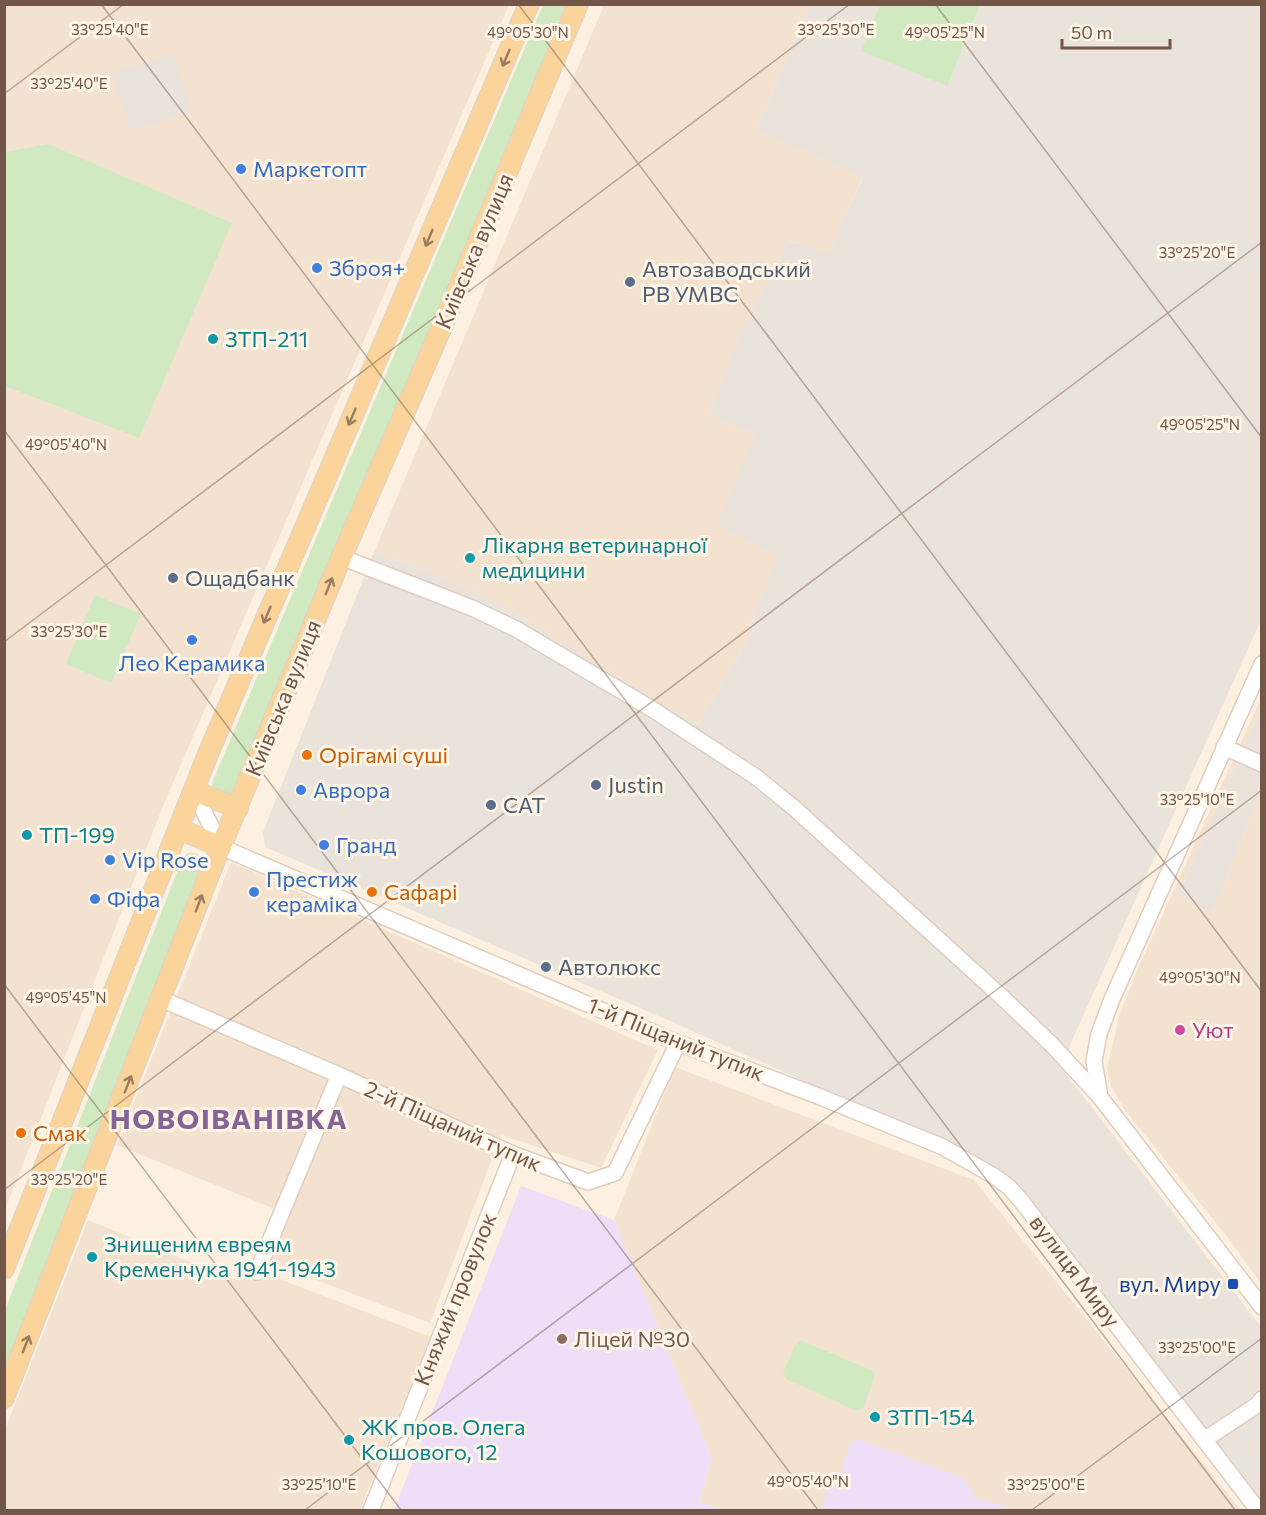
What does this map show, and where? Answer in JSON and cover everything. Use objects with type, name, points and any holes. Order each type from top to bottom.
[{"type":"main road","name":"Київська вулиця","points":[[4,1269],[264,620],[529,4]]},
{"type":"main road","name":"Київська вулиця","points":[[4,1398],[161,999],[341,557],[452,304],[578,4]]},
{"type":"main road","points":[[194,791],[238,808]]},
{"type":"main road","points":[[179,830],[222,847]]},
{"type":"street","points":[[341,557],[472,608],[516,629],[652,709],[756,777],[793,807],[995,990],[1052,1045],[1100,1097],[1262,1307]]},
{"type":"street","points":[[1100,1097],[1094,1060],[1099,1034],[1112,999],[1262,664]]},
{"type":"street","points":[[1224,747],[1262,764]]},
{"type":"street","points":[[194,791],[222,847]]},
{"type":"street","name":"1-й Піщаний тупик","points":[[222,847],[678,1043],[818,1096],[943,1147],[994,1176],[1009,1187],[1023,1203]]},
{"type":"street","name":"2-й Піщаний тупик","points":[[161,999],[339,1075],[513,1154],[588,1182],[615,1173],[678,1043]]},
{"type":"street","points":[[257,1272],[339,1075]]},
{"type":"street","name":"Княжий провулок","points":[[371,1510],[513,1154]]},
{"type":"street","name":"вулиця Миру","points":[[1023,1203],[1258,1510]]},
{"type":"street","points":[[1204,1440],[1257,1405],[1262,1399]]},
{"type":"shaded area","points":[[5,5],[509,5],[163,806],[5,1210]]},
{"type":"shaded area","points":[[604,5],[810,5],[757,129],[863,176],[829,255],[790,241],[710,415],[756,434],[779,556],[749,629],[752,633],[698,725],[511,610],[449,580],[374,552]]},
{"type":"shaded area","points":[[810,5],[1261,5],[1261,620],[1070,1045],[1066,1074],[1261,1327],[1261,1502],[1019,1187],[995,1168],[965,1149],[265,847],[263,832],[374,552],[449,580],[511,610],[698,725],[752,633],[749,630],[778,556],[717,526],[756,434],[710,415],[740,335],[789,241],[829,254],[863,177],[757,129]]},
{"type":"shaded area","points":[[173,54],[191,111],[131,131],[112,73]]},
{"type":"shaded area","points":[[1261,698],[1261,712],[1178,895],[1213,912],[1261,790],[1261,1284],[1229,1239],[1124,1109],[1111,1086],[1107,1069],[1119,1017],[1136,973]]},
{"type":"shaded area","points":[[1261,712],[1261,790],[1213,912],[1178,895]]},
{"type":"shaded area","points":[[231,862],[658,1050],[601,1168],[501,1135],[430,1323],[258,1258],[277,1210],[117,1145]]},
{"type":"shaded area","points":[[675,1067],[974,1180],[1241,1510],[722,1510],[699,1502],[712,1459],[614,1220]]},
{"type":"shaded area","name":"Ліцей №30","points":[[521,1186],[614,1220],[712,1459],[699,1502],[722,1510],[394,1510]]},
{"type":"shaded area","points":[[88,1220],[232,1279],[269,1275],[431,1337],[360,1510],[5,1510],[4,1432]]},
{"type":"shaded area","points":[[858,1439],[963,1478],[977,1498],[1015,1510],[821,1510],[828,1489],[837,1484],[850,1445]]},
{"type":"green space","points":[[543,5],[568,5],[233,793],[230,796],[213,791],[212,783]]},
{"type":"green space","points":[[880,5],[980,5],[947,86],[861,51]]},
{"type":"green space","points":[[48,144],[232,223],[139,438],[5,386],[5,152]]},
{"type":"green space","points":[[95,595],[141,614],[111,683],[66,664]]},
{"type":"green space","points":[[188,853],[198,855],[204,863],[5,1374],[5,1310],[183,857]]},
{"type":"green space","points":[[800,1340],[873,1371],[875,1376],[863,1408],[857,1411],[786,1379],[783,1373],[795,1345]]},
{"type":"place","name":"Маркетопт","points":[[241,169]]},
{"type":"place","name":"Зброя+","points":[[317,268]]},
{"type":"place","name":"Автозаводський РВ УМВС","points":[[630,282]]},
{"type":"place","name":"ЗТП-211","points":[[213,339]]},
{"type":"place","name":"Лікарня ветеринарної медицини","points":[[470,558]]},
{"type":"place","name":"Ощадбанк","points":[[173,578]]},
{"type":"place","name":"Лео Керамика","points":[[192,640]]},
{"type":"place","name":"Орігамі суші","points":[[307,755]]},
{"type":"place","name":"Justin","points":[[596,785]]},
{"type":"place","name":"Аврора","points":[[301,790]]},
{"type":"place","name":"САТ","points":[[491,805]]},
{"type":"place","name":"ТП-199","points":[[27,835]]},
{"type":"place","name":"Гранд","points":[[324,845]]},
{"type":"place","name":"Vip Rose","points":[[110,860]]},
{"type":"place","name":"Престиж кераміка","points":[[254,892]]},
{"type":"place","name":"Сафарі","points":[[372,892]]},
{"type":"place","name":"Фiфа","points":[[95,899]]},
{"type":"place","name":"Автолюкс","points":[[546,967]]},
{"type":"place","name":"Уют","points":[[1180,1030]]},
{"type":"place","name":"Смак","points":[[21,1133]]},
{"type":"place","name":"Знищеним євреям Кременчука 1941-1943","points":[[92,1257]]},
{"type":"place","name":"вул. Миру","points":[[1233,1284]]},
{"type":"place","name":"Ліцей №30","points":[[562,1339]]},
{"type":"place","name":"ЗТП-154","points":[[875,1417]]},
{"type":"place","name":"ЖК пров. Олега Кошового, 12","points":[[349,1440]]},
{"type":"district","name":"НОВОІВАНІВКА","points":[[229,1119]]}]
